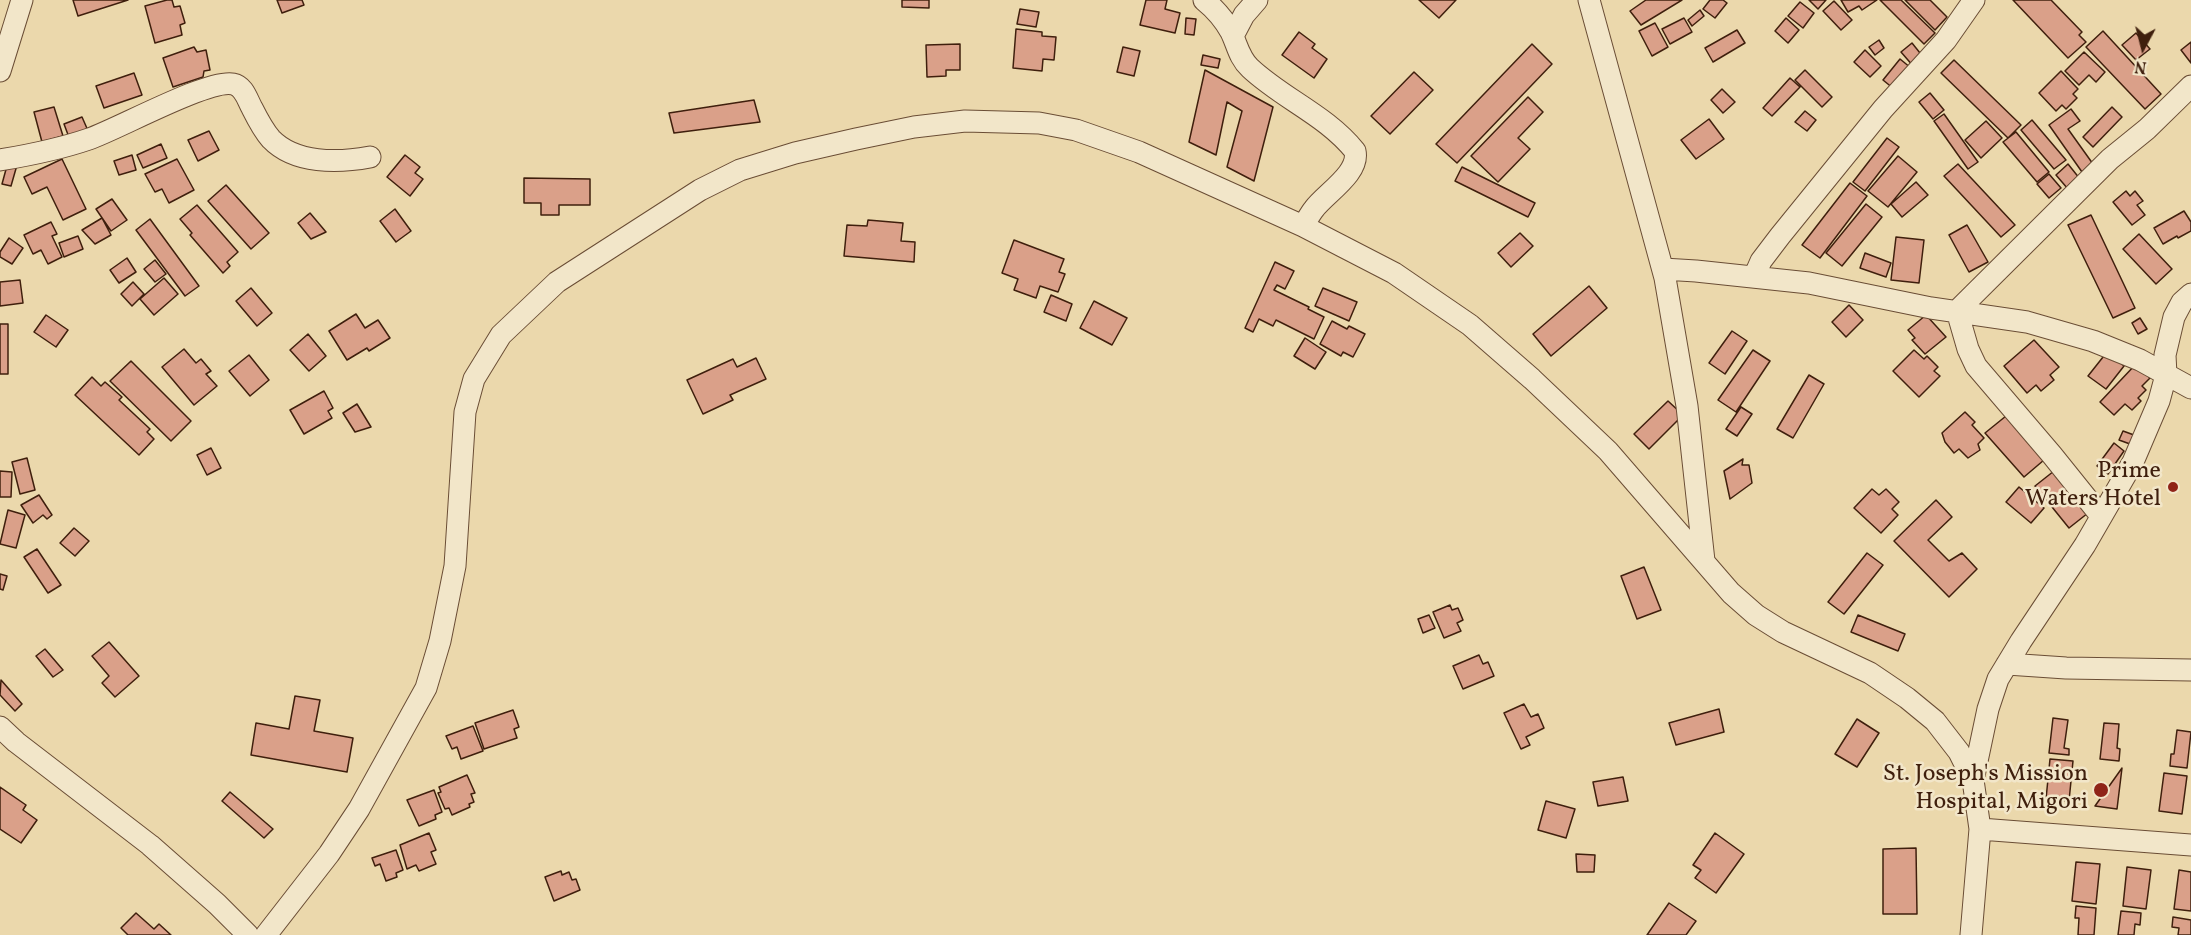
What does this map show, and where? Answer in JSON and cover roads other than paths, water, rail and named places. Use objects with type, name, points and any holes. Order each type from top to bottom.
[{"type":"street","points":[[0,71],[22,0]]},
{"type":"street","points":[[1204,0],[1225,22],[1247,66],[1266,82],[1321,118],[1355,151],[1357,158],[1354,164],[1336,188],[1314,209],[1304,226]]},
{"type":"street","points":[[1233,36],[1244,15],[1257,0]]},
{"type":"street","points":[[1589,0],[1663,269],[1687,406],[1704,561]]},
{"type":"street","points":[[1754,277],[1761,261],[1780,236],[1883,109],[1946,40],[1974,0]]},
{"type":"street","points":[[0,160],[47,152],[90,139],[177,100],[225,83],[237,85],[244,91],[263,129],[283,149],[294,154],[322,160],[352,160],[370,157]]},
{"type":"street","points":[[1957,311],[2110,159],[2147,129],[2191,86]]},
{"type":"street","points":[[266,935],[329,854],[359,808],[426,688],[440,641],[455,566],[465,412],[474,379],[501,335],[557,282],[700,189],[740,170],[795,153],[856,139],[914,127],[964,121],[1039,123],[1076,130],[1139,152],[1304,226],[1394,273],[1470,325],[1532,379],[1608,451],[1731,593],[1756,615],[1783,632],[1870,674],[1935,721],[1959,752],[1973,780],[1980,829],[1971,935]]},
{"type":"street","points":[[1663,269],[1809,284],[1931,308],[2027,322],[2093,341],[2140,360],[2191,388]]},
{"type":"street","points":[[1973,780],[1992,696],[2007,664],[2070,569],[2133,462],[2159,401],[2166,375],[2165,355],[2168,337],[2182,302],[2191,294]]},
{"type":"street","points":[[1957,311],[1968,349],[1976,366],[2102,516]]},
{"type":"street","points":[[2007,664],[2066,668],[2191,670]]},
{"type":"street","points":[[0,727],[16,742],[150,845],[217,904],[248,935]]},
{"type":"street","points":[[1980,829],[2191,844]]},
{"type":"place","name":"Prime Waters Hotel","points":[[2173,487]]},
{"type":"place","name":"St. Joseph's Mission Hospital, Migori","points":[[2101,790]]}]
